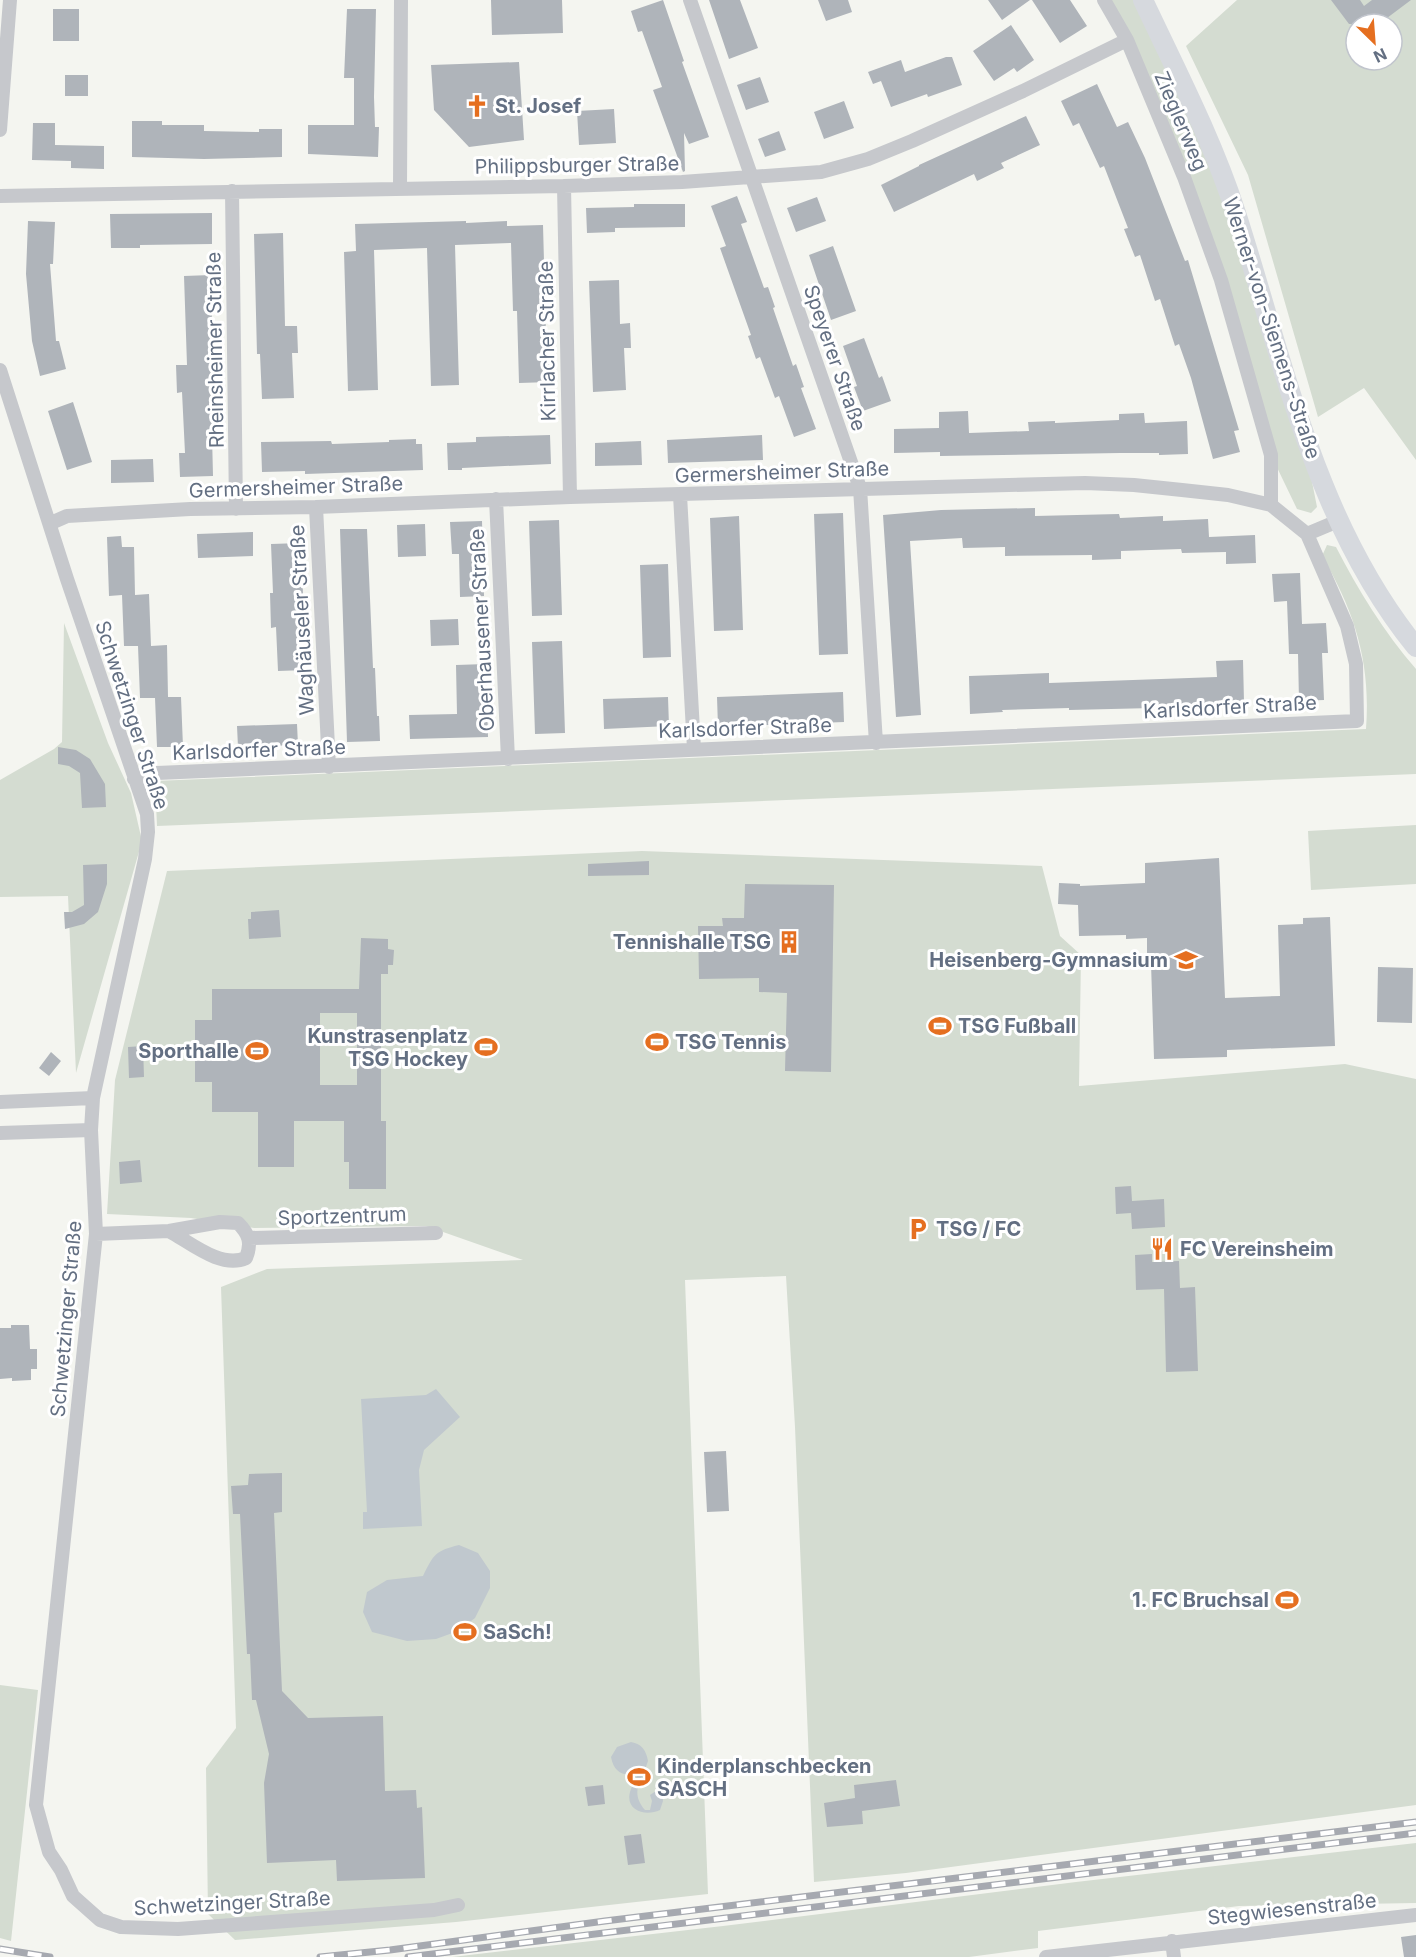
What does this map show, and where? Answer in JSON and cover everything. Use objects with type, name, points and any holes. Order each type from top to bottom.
[{"type":"main road","name":"Werner-von-Siemens-Straße","points":[[1143,0],[1219,162],[1300,421],[1338,521],[1377,594],[1416,647]]},
{"type":"street","points":[[0,130],[10,0]]},
{"type":"street","points":[[400,188],[401,0]]},
{"type":"street","name":"Speyerer Straße","points":[[690,0],[860,488],[876,743]]},
{"type":"street","name":"Zieglerweg","points":[[1104,0],[1126,40],[1184,177],[1221,280],[1271,455],[1271,505]]},
{"type":"street","name":"Philippsburger Straße","points":[[0,196],[564,186],[752,178],[821,172],[868,159],[1023,91],[1126,40]]},
{"type":"street","name":"Kirrlacher Straße","points":[[564,186],[570,496]]},
{"type":"street","name":"Rheinsheimer Straße","points":[[232,191],[236,509]]},
{"type":"street","name":"Schwetzinger Straße","points":[[0,370],[51,523],[67,579],[147,814],[148,832],[145,859],[93,1098],[91,1130],[96,1234],[36,1805],[49,1852],[61,1870],[73,1896],[100,1920],[121,1927],[178,1929],[434,1910],[458,1905]]},
{"type":"street","name":"Germersheimer Straße","points":[[51,523],[67,516],[104,513],[860,488],[1085,483],[1134,485],[1228,495],[1271,505],[1307,534],[1347,626],[1356,664],[1358,721]]},
{"type":"street","points":[[680,495],[694,749]]},
{"type":"street","name":"Oberhausener Straße","points":[[496,499],[508,759]]},
{"type":"street","name":"Waghäuseler Straße","points":[[316,507],[328,767]]},
{"type":"street","points":[[1307,534],[1338,521]]},
{"type":"street","name":"Karlsdorfer Straße","points":[[134,779],[157,773],[1358,721]]},
{"type":"street","points":[[0,1102],[93,1098]]},
{"type":"street","points":[[0,1133],[91,1130]]},
{"type":"street","points":[[96,1234],[169,1231],[220,1222],[238,1222],[250,1238],[249,1249],[246,1258],[236,1262],[220,1260],[169,1231]]},
{"type":"street","name":"Sportzentrum","points":[[250,1238],[436,1233]]},
{"type":"street","name":"Stegwiesenstraße","points":[[1046,1957],[1416,1915]]},
{"type":"street","points":[[1172,1941],[1174,1957]]},
{"type":"shaded area","points":[[1104,0],[1143,0],[1172,60],[1300,421],[1317,507],[1311,513],[1297,509],[1271,455],[1221,280]]},
{"type":"shaded area","points":[[1237,0],[1416,0],[1416,460],[1364,388],[1318,417],[1248,175],[1186,46]]},
{"type":"shaded area","points":[[1327,545],[1336,547],[1372,610],[1416,669],[1416,774],[157,826],[155,781],[1366,729],[1366,682],[1363,660],[1344,597],[1322,556]]},
{"type":"shaded area","points":[[64,623],[108,743],[131,793],[142,841],[76,1073],[68,896],[0,897],[0,780],[62,742]]},
{"type":"shaded area","points":[[1416,825],[1416,884],[1311,890],[1308,831]]},
{"type":"shaded area","points":[[642,851],[1042,866],[1060,936],[1081,955],[1079,1086],[1345,1064],[1416,1079],[1416,1805],[906,1873],[814,1882],[795,1427],[786,1276],[685,1280],[708,1894],[456,1922],[235,1940],[208,1914],[206,1768],[236,1728],[221,1287],[267,1269],[523,1260],[426,1226],[254,1228],[191,1218],[107,1214],[115,1080],[167,871]]},
{"type":"shaded area","points":[[436,1389],[460,1417],[424,1450],[419,1470],[422,1526],[363,1529],[363,1512],[367,1512],[361,1399],[426,1395]]},
{"type":"shaded area","points":[[459,1545],[478,1553],[490,1571],[490,1588],[475,1618],[458,1631],[436,1639],[407,1641],[372,1632],[363,1612],[367,1592],[387,1580],[423,1576],[436,1555],[445,1549]]},
{"type":"shaded area","points":[[0,1685],[38,1690],[11,1941],[0,1938]]},
{"type":"shaded area","name":"Kinderplanschbecken SASCH","points":[[631,1742],[643,1748],[648,1761],[637,1791],[640,1803],[645,1810],[650,1810],[652,1801],[650,1795],[656,1791],[662,1794],[663,1801],[660,1810],[648,1813],[633,1807],[629,1798],[638,1773],[624,1774],[617,1770],[612,1762],[611,1757],[617,1747]]},
{"type":"shaded area","points":[[1416,1843],[1416,1903],[1239,1906],[1038,1931],[1038,1948],[969,1957],[452,1957],[1076,1882]]},
{"type":"building","points":[[491,0],[562,0],[563,33],[492,35]]},
{"type":"building","points":[[663,0],[709,137],[689,144],[684,133],[685,171],[683,172],[653,90],[662,87],[642,31],[638,32],[631,11]]},
{"type":"building","points":[[709,0],[740,0],[758,48],[729,59]]},
{"type":"building","points":[[818,0],[848,0],[852,12],[826,21]]},
{"type":"building","points":[[988,0],[1030,0],[1002,20]]},
{"type":"building","points":[[1032,0],[1070,0],[1087,26],[1060,43]]},
{"type":"building","points":[[1331,0],[1360,0],[1364,6],[1372,0],[1411,0],[1395,12],[1344,12],[1344,17]]},
{"type":"building","points":[[53,9],[79,9],[79,41],[53,41]]},
{"type":"building","points":[[347,9],[376,9],[374,97],[375,127],[379,127],[378,157],[308,154],[308,125],[354,125],[354,78],[344,78]]},
{"type":"building","points":[[1011,25],[1034,60],[1017,72],[1014,68],[994,81],[973,51]]},
{"type":"building","points":[[946,57],[952,57],[962,85],[891,107],[881,81],[873,84],[868,72],[901,60],[905,72]]},
{"type":"building","name":"St. Josef","points":[[519,62],[524,140],[469,147],[434,110],[431,65]]},
{"type":"building","points":[[65,75],[88,75],[88,96],[65,96]]},
{"type":"building","points":[[760,77],[769,102],[746,110],[737,85]]},
{"type":"building","points":[[1097,84],[1117,127],[1128,122],[1145,158],[1185,261],[1188,260],[1239,430],[1234,431],[1240,452],[1213,459],[1191,378],[1179,344],[1175,346],[1160,299],[1155,301],[1140,255],[1135,257],[1124,229],[1128,228],[1104,166],[1100,168],[1079,123],[1073,126],[1061,101]]},
{"type":"building","points":[[844,101],[854,128],[824,139],[814,112]]},
{"type":"building","points":[[614,109],[616,143],[579,145],[577,111]]},
{"type":"building","points":[[1026,116],[1040,145],[1001,163],[1004,168],[977,181],[974,174],[894,212],[881,185]]},
{"type":"building","points":[[132,121],[162,121],[162,125],[204,125],[204,131],[259,132],[259,129],[282,129],[282,157],[204,159],[132,157]]},
{"type":"building","points":[[33,123],[55,123],[55,145],[104,146],[104,169],[71,168],[71,161],[32,160]]},
{"type":"building","points":[[779,131],[786,150],[765,157],[758,139]]},
{"type":"building","points":[[737,196],[747,222],[741,224],[764,288],[768,287],[793,366],[796,364],[804,387],[801,388],[816,429],[794,437],[779,396],[775,398],[760,357],[756,359],[748,336],[751,335],[720,248],[726,246],[711,206]]},
{"type":"building","points":[[817,197],[826,221],[796,232],[787,208]]},
{"type":"building","points":[[634,204],[685,204],[685,227],[615,228],[615,232],[587,233],[586,208],[634,207]]},
{"type":"building","points":[[212,213],[212,244],[140,245],[140,248],[111,248],[110,214]]},
{"type":"building","points":[[28,221],[55,222],[53,264],[50,264],[56,341],[59,341],[66,369],[40,376],[32,341],[26,274]]},
{"type":"building","points":[[466,221],[466,223],[507,221],[507,226],[543,225],[546,335],[548,335],[550,382],[519,383],[517,311],[513,311],[511,243],[455,245],[459,385],[431,386],[427,248],[374,250],[378,390],[348,391],[344,252],[356,251],[355,224]]},
{"type":"building","points":[[283,233],[285,326],[297,326],[298,353],[292,353],[294,398],[262,399],[260,354],[257,354],[254,234]]},
{"type":"building","points":[[833,246],[856,311],[831,320],[809,255]]},
{"type":"building","points":[[211,275],[213,476],[180,477],[179,453],[185,453],[182,392],[177,393],[176,365],[187,365],[184,276]]},
{"type":"building","points":[[619,280],[620,324],[630,323],[631,348],[624,348],[626,390],[593,392],[589,281]]},
{"type":"building","points":[[864,338],[879,378],[882,376],[891,401],[863,411],[843,346]]},
{"type":"building","points":[[73,402],[92,462],[67,470],[48,411]]},
{"type":"building","points":[[968,411],[969,433],[1029,431],[1028,422],[1119,420],[1119,414],[1144,413],[1145,423],[1187,421],[1188,454],[940,456],[940,452],[894,453],[894,429],[939,428],[939,412]]},
{"type":"building","points":[[550,435],[551,464],[448,470],[447,443],[476,442],[476,437]]},
{"type":"building","points":[[762,435],[763,460],[668,463],[667,440]]},
{"type":"building","points":[[416,439],[416,444],[422,444],[423,470],[305,474],[305,471],[262,472],[261,442],[331,441],[332,444]]},
{"type":"building","points":[[641,441],[642,465],[595,466],[595,443]]},
{"type":"building","points":[[153,459],[154,482],[111,483],[111,460]]},
{"type":"building","points":[[1035,508],[1035,516],[1119,514],[1120,518],[1163,516],[1163,521],[1208,519],[1209,537],[1255,535],[1256,563],[1226,564],[1226,552],[1182,553],[1181,549],[1121,551],[1121,559],[1092,560],[1092,555],[1005,556],[1005,547],[963,548],[962,538],[910,541],[921,715],[896,717],[883,515],[941,510]]},
{"type":"building","points":[[843,513],[848,654],[819,655],[814,514]]},
{"type":"building","points":[[739,516],[743,630],[714,631],[710,518]]},
{"type":"building","points":[[559,520],[562,615],[532,616],[529,521]]},
{"type":"building","points":[[482,521],[484,596],[460,597],[459,554],[452,554],[450,522]]},
{"type":"building","points":[[425,524],[426,556],[398,557],[397,525]]},
{"type":"building","points":[[340,529],[367,529],[373,668],[375,668],[380,741],[347,742]]},
{"type":"building","points":[[253,532],[253,556],[198,558],[197,534]]},
{"type":"building","points":[[121,536],[122,547],[134,547],[135,595],[149,594],[151,646],[167,645],[168,697],[181,697],[183,747],[157,747],[155,698],[140,698],[138,646],[124,646],[122,595],[109,596],[107,537]]},
{"type":"building","points":[[301,543],[306,670],[278,671],[276,627],[271,628],[270,593],[273,593],[271,544]]},
{"type":"building","points":[[668,564],[671,657],[643,658],[640,565]]},
{"type":"building","points":[[1300,573],[1302,624],[1326,623],[1328,653],[1322,653],[1324,700],[1299,701],[1298,654],[1289,654],[1287,601],[1274,602],[1272,574]]},
{"type":"building","points":[[458,619],[459,645],[431,646],[430,620]]},
{"type":"building","points":[[562,641],[565,733],[535,734],[532,642]]},
{"type":"building","points":[[1243,660],[1244,702],[1194,704],[1195,707],[1002,710],[1003,712],[970,714],[969,676],[1049,673],[1049,683],[1217,677],[1216,661]]},
{"type":"building","points":[[486,664],[488,737],[410,739],[409,715],[457,714],[456,665]]},
{"type":"building","points":[[843,692],[844,722],[718,727],[717,697]]},
{"type":"building","points":[[668,697],[669,726],[604,729],[603,699]]},
{"type":"building","points":[[297,724],[298,745],[238,747],[237,726]]},
{"type":"building","points":[[58,747],[76,750],[90,759],[105,784],[106,807],[82,808],[80,773],[69,766],[58,764]]},
{"type":"building","name":"Heisenberg-Gymnasium","points":[[1219,858],[1225,998],[1280,996],[1278,925],[1303,924],[1303,918],[1330,917],[1335,1046],[1227,1050],[1227,1057],[1154,1059],[1151,963],[1147,956],[1147,938],[1126,939],[1126,935],[1079,936],[1078,905],[1058,904],[1059,883],[1080,884],[1080,886],[1145,883],[1145,863]]},
{"type":"building","points":[[649,861],[649,875],[588,876],[588,864]]},
{"type":"building","points":[[107,864],[107,884],[98,912],[84,924],[65,929],[64,912],[72,912],[84,905],[83,865]]},
{"type":"building","points":[[745,884],[834,885],[831,1072],[785,1071],[787,993],[759,992],[759,978],[699,979],[698,926],[723,926],[722,918],[744,918]]},
{"type":"building","points":[[279,910],[281,937],[249,939],[248,919],[251,919],[251,912]]},
{"type":"building","name":"Sporthalle","points":[[361,938],[388,939],[388,949],[394,950],[393,965],[388,965],[388,974],[381,974],[381,1121],[386,1121],[386,1189],[349,1189],[349,1162],[344,1162],[344,1121],[294,1121],[294,1167],[258,1167],[258,1112],[212,1112],[212,1082],[195,1082],[195,1020],[212,1020],[212,989],[359,989]],"holes":[[[320,1013],[357,1013],[357,1085],[320,1085]]]},
{"type":"building","points":[[1378,967],[1413,968],[1412,1023],[1377,1022]]},
{"type":"building","points":[[143,1046],[144,1077],[129,1078],[128,1047]]},
{"type":"building","points":[[51,1052],[61,1061],[49,1076],[39,1068]]},
{"type":"building","points":[[140,1160],[142,1182],[120,1184],[119,1162]]},
{"type":"building","points":[[1131,1186],[1132,1201],[1164,1199],[1165,1227],[1132,1229],[1131,1213],[1116,1214],[1115,1187]]},
{"type":"building","points":[[1152,1254],[1152,1262],[1179,1261],[1180,1288],[1195,1287],[1198,1371],[1166,1372],[1164,1289],[1136,1290],[1135,1255]]},
{"type":"building","points":[[11,1325],[29,1325],[30,1349],[37,1349],[37,1369],[31,1369],[31,1380],[0,1379],[0,1328],[11,1328]]},
{"type":"building","points":[[726,1451],[729,1511],[707,1512],[704,1452]]},
{"type":"building","points":[[282,1473],[282,1512],[274,1513],[282,1691],[308,1718],[383,1716],[385,1791],[416,1790],[417,1808],[422,1807],[425,1878],[337,1881],[336,1860],[267,1863],[264,1783],[269,1754],[256,1700],[252,1700],[250,1654],[247,1654],[240,1514],[233,1514],[231,1486],[248,1485],[249,1474]]},
{"type":"building","points":[[896,1780],[900,1806],[862,1811],[863,1824],[827,1827],[824,1803],[855,1798],[854,1785]]},
{"type":"building","points":[[603,1785],[605,1804],[588,1806],[585,1787]]},
{"type":"building","points":[[641,1834],[645,1863],[628,1865],[624,1836]]},
{"type":"building","points":[[1416,1935],[1416,1957],[1404,1957],[1401,1937]]},
{"type":"railway","points":[[320,1957],[1416,1822]]},
{"type":"railway","points":[[408,1957],[1416,1833]]},
{"type":"railway","points":[[0,1949],[50,1957]]},
{"type":"place","name":"St. Josef","points":[[477,106]]},
{"type":"place","name":"Tennishalle TSG","points":[[789,942]]},
{"type":"place","name":"Heisenberg-Gymnasium","points":[[1186,960]]},
{"type":"place","name":"TSG Fußball","points":[[940,1026]]},
{"type":"place","name":"TSG Tennis","points":[[657,1042]]},
{"type":"place","name":"Kunstrasenplatz TSG Hockey","points":[[486,1047]]},
{"type":"place","name":"Sporthalle","points":[[257,1051]]},
{"type":"place","name":"TSG / FC","points":[[918,1229]]},
{"type":"place","name":"FC Vereinsheim","points":[[1162,1249]]},
{"type":"place","name":"1. FC Bruchsal","points":[[1287,1600]]},
{"type":"place","name":"SaSch!","points":[[465,1632]]},
{"type":"place","name":"Kinderplanschbecken SASCH","points":[[639,1777]]}]
